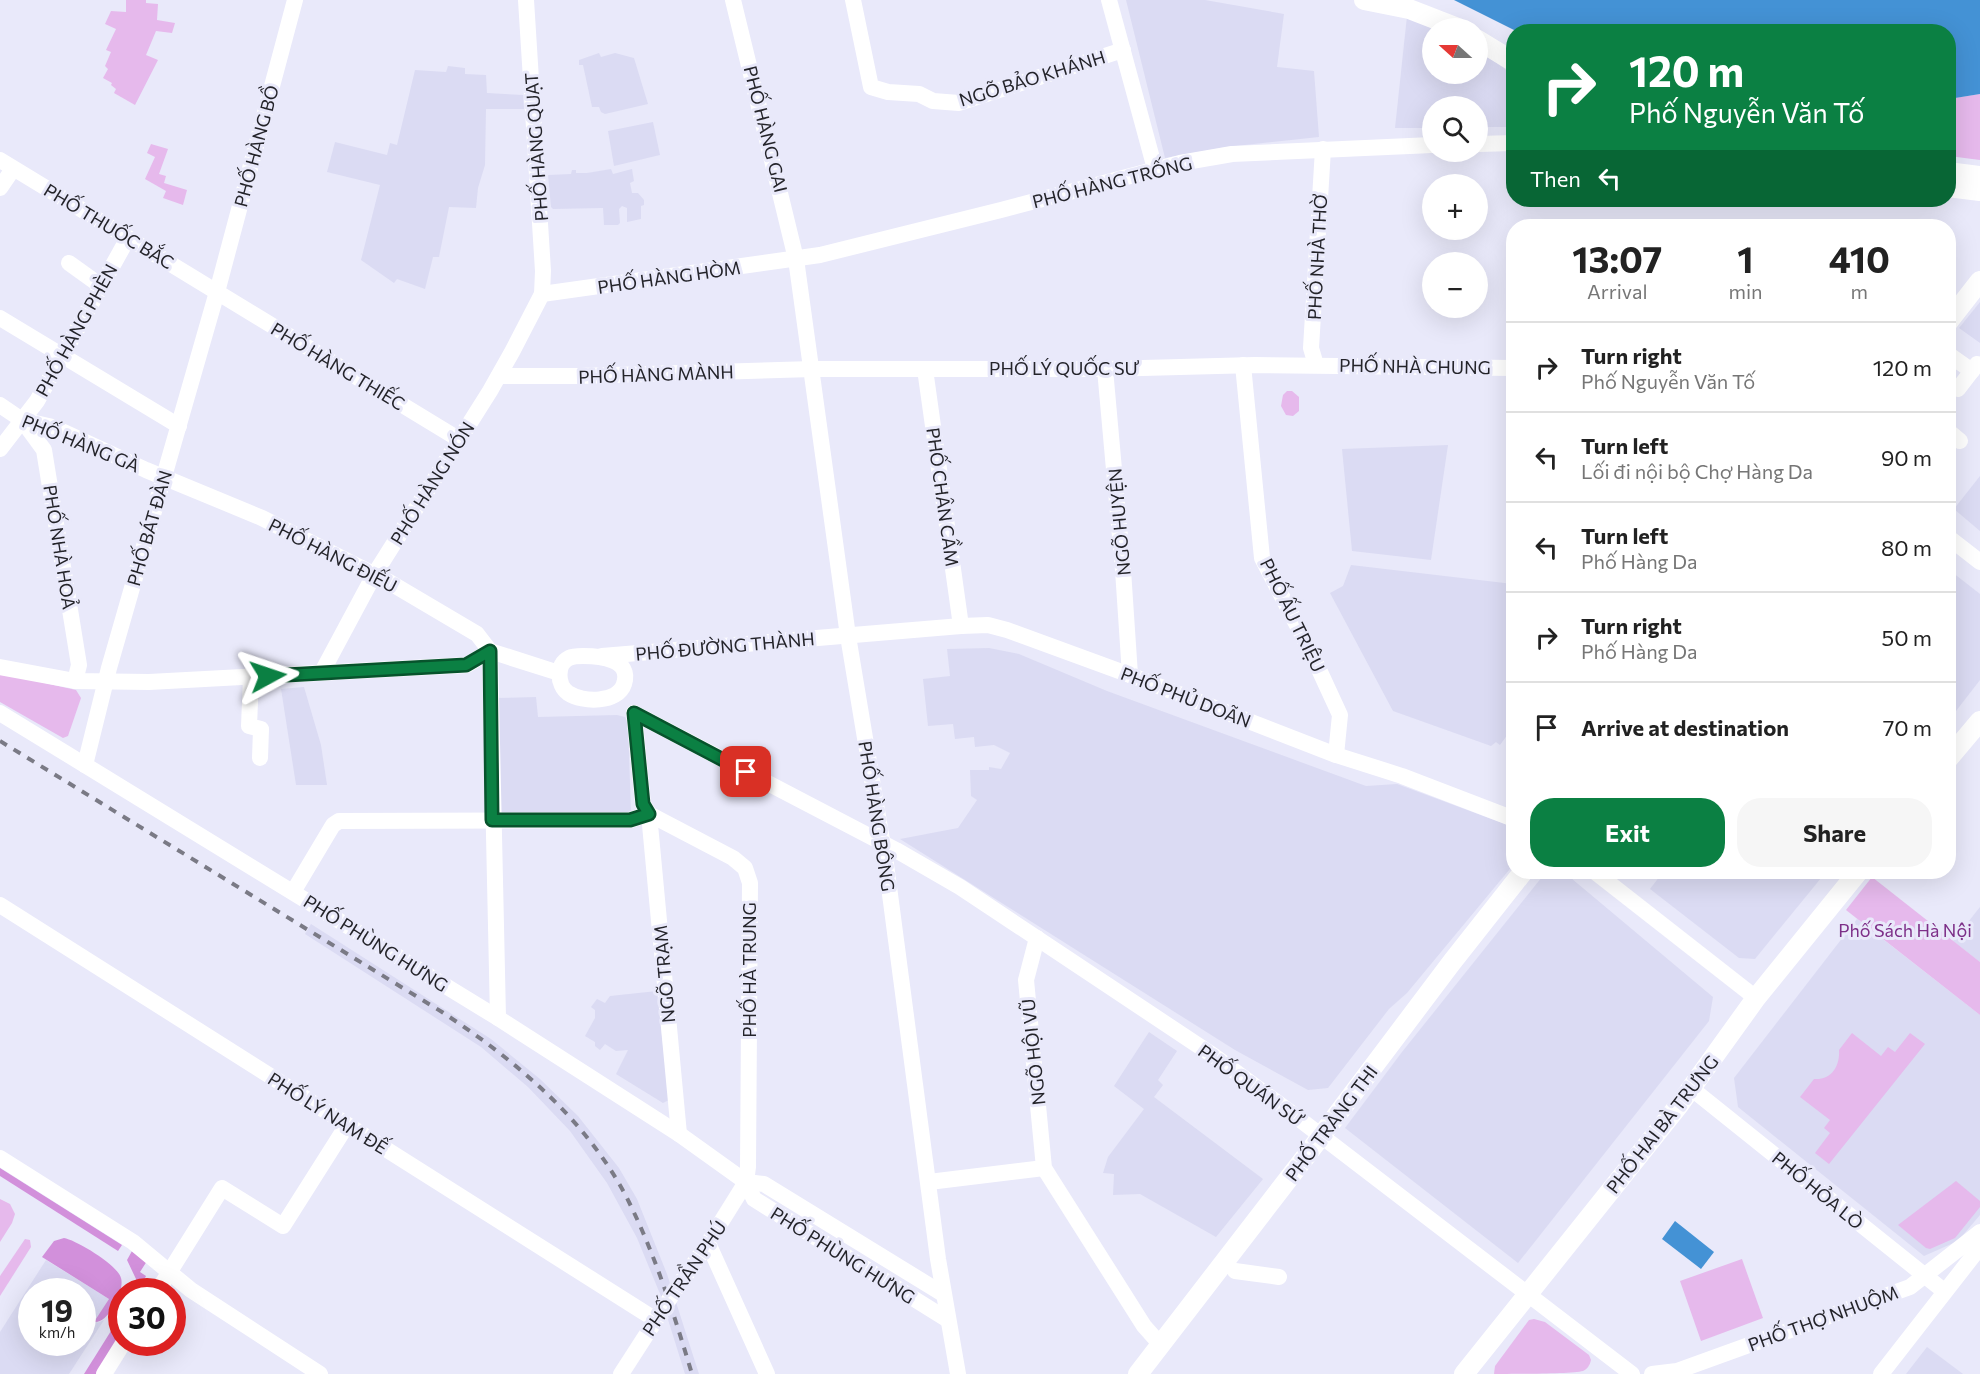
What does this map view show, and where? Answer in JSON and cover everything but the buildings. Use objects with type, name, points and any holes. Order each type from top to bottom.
[{"type":"main road","points":[[1364,0],[1408,9],[1432,18]]},
{"type":"main road","points":[[1488,46],[1506,57]]},
{"type":"main road","points":[[1956,188],[1980,192]]},
{"type":"main road","points":[[1956,311],[1980,281]]},
{"type":"main road","points":[[1956,750],[1980,721]]},
{"type":"main road","name":"PHỐ TRÀNG THI","points":[[1138,1374],[1517,879]]},
{"type":"main road","name":"PHỐ HAI BÀ TRƯNG","points":[[1464,1374],[1692,1089],[1756,998],[1852,879]]},
{"type":"street","name":"PHỐ HÀNG BỒ","points":[[217,292],[295,0]]},
{"type":"street","name":"PHỐ HÀNG QUẠT","points":[[526,0],[543,271],[542,294]]},
{"type":"street","name":"PHỐ HÀNG GAI","points":[[733,0],[796,259]]},
{"type":"street","name":"NGÕ BẢO KHÁNH","points":[[853,0],[871,87],[888,92],[919,94],[933,101],[959,103],[1123,50]]},
{"type":"street","points":[[1110,0],[1155,169]]},
{"type":"street","points":[[1488,144],[1506,143]]},
{"type":"street","name":"PHỐ HÀNG TRỐNG","points":[[796,259],[989,213],[1155,169],[1232,154],[1422,145]]},
{"type":"street","name":"PHỐ NHÀ THỜ","points":[[1316,364],[1311,348],[1323,149]]},
{"type":"street","name":"PHỐ THUỐC BẮC","points":[[7,164],[217,292]]},
{"type":"street","points":[[0,188],[7,164]]},
{"type":"street","points":[[1956,171],[1980,174]]},
{"type":"street","name":"PHỐ HÀNG PHÈN","points":[[0,449],[37,401],[128,238]]},
{"type":"street","name":"PHỐ HÀNG HÒM","points":[[542,294],[796,259]]},
{"type":"street","name":"PHỐ HÀNG BÔNG","points":[[796,259],[813,369],[826,485],[882,843],[944,1294],[958,1374]]},
{"type":"street","points":[[69,264],[100,286]]},
{"type":"street","name":"PHỐ BÁT ĐÀN","points":[[85,765],[109,668],[217,292]]},
{"type":"street","name":"PHỐ HÀNG THIẾC","points":[[217,292],[460,440]]},
{"type":"street","name":"PHỐ HÀNG NÓN","points":[[322,672],[374,575],[499,376],[542,294]]},
{"type":"street","points":[[0,318],[179,426]]},
{"type":"street","points":[[1956,358],[1974,367],[1958,389]]},
{"type":"street","name":"PHỐ LÝ QUỐC SƯ","points":[[813,369],[1105,369],[1316,364]]},
{"type":"street","name":"PHỐ NHÀ CHUNG","points":[[1316,364],[1506,368]]},
{"type":"street","name":"PHỐ ẤU TRIỆU","points":[[1243,365],[1263,558],[1340,715],[1336,755]]},
{"type":"street","name":"PHỐ HÀNG MÀNH","points":[[499,376],[813,369]]},
{"type":"street","name":"PHỐ CHÂN CẦM","points":[[925,369],[961,626]]},
{"type":"street","name":"NGÕ HUYỆN","points":[[1105,369],[1130,675]]},
{"type":"street","name":"PHỐ HÀNG GÀ","points":[[0,405],[22,420],[53,427],[164,477]]},
{"type":"street","name":"PHỐ NHÀ HOẢ","points":[[22,420],[44,450],[79,665],[75,681]]},
{"type":"street","name":"PHỐ HÀNG ĐIẾU","points":[[164,477],[262,518],[374,575],[477,634],[490,651]]},
{"type":"street","points":[[1956,543],[1980,562]]},
{"type":"street","name":"PHỐ PHỦ DOÃN","points":[[848,636],[961,626],[987,626],[1007,630],[1336,755],[1402,776],[1506,816]]},
{"type":"street","name":"PHỐ ĐƯỜNG THÀNH","points":[[602,656],[848,636]]},
{"type":"street","points":[[0,667],[75,681],[149,682],[466,665],[490,651],[559,673]]},
{"type":"street","points":[[490,651],[498,1018]]},
{"type":"street","points":[[602,656],[617,662],[624,668],[626,678],[622,690],[612,698],[596,699],[568,694],[562,687],[559,673],[562,663],[569,658],[602,656]]},
{"type":"street","points":[[250,678],[249,726],[261,729],[260,758]]},
{"type":"street","name":"PHỐ PHÙNG HƯNG","points":[[0,713],[498,1018],[679,1134],[747,1182],[764,1184],[944,1294]]},
{"type":"street","name":"PHỐ QUÁN SỨ","points":[[634,713],[882,843],[960,887],[1214,1056],[1632,1374]]},
{"type":"street","name":"NGÕ TRẠM","points":[[634,713],[643,804],[649,814],[679,1134]]},
{"type":"street","points":[[293,892],[335,823],[630,820],[649,814]]},
{"type":"street","name":"PHỐ HÀ TRUNG","points":[[649,814],[733,858],[745,868],[750,883],[747,1182]]},
{"type":"street","points":[[1604,879],[1756,998]]},
{"type":"street","name":"PHỐ LÝ NAM ĐẾ","points":[[0,905],[656,1320]]},
{"type":"street","name":"NGÕ HỘI VŨ","points":[[1037,938],[1026,980],[1044,1168],[1144,1326],[1160,1344]]},
{"type":"street","name":"PHỐ HỎA LÒ","points":[[1692,1089],[1944,1291]]},
{"type":"street","points":[[165,1278],[222,1188],[283,1227],[347,1125]]},
{"type":"street","points":[[0,1158],[133,1242],[191,1290],[320,1374]]},
{"type":"street","points":[[928,1182],[1044,1168]]},
{"type":"street","name":"PHỐ PHÙNG HƯNG","points":[[747,1182],[754,1199],[948,1320]]},
{"type":"street","name":"PHỐ TRẦN PHÚ","points":[[621,1374],[747,1182]]},
{"type":"street","name":"PHỐ THỢ NHUỘM","points":[[1652,1374],[1677,1371],[1910,1287],[1980,1232]]},
{"type":"street","points":[[708,1244],[767,1374]]},
{"type":"street","points":[[1881,1374],[1980,1247]]},
{"type":"street","points":[[1236,1271],[1279,1277]]},
{"type":"street","points":[[104,1374],[115,1356]]},
{"type":"shaded area","points":[[1126,0],[1205,0],[1284,14],[1277,67],[1314,71],[1319,137],[1227,147],[1165,158]]},
{"type":"shaded area","points":[[1407,16],[1422,23],[1422,84],[1488,84],[1488,58],[1506,70],[1506,127],[1488,127],[1488,96],[1422,96],[1422,128],[1395,128]]},
{"type":"shaded area","points":[[599,53],[601,57],[615,53],[634,58],[648,104],[605,114],[599,107],[592,107],[583,65],[579,65],[579,60]]},
{"type":"shaded area","points":[[448,66],[465,68],[465,74],[486,75],[487,93],[523,95],[524,109],[486,109],[485,165],[478,188],[476,208],[449,207],[439,257],[433,257],[425,289],[397,279],[394,283],[361,260],[380,185],[327,172],[335,142],[387,155],[390,143],[397,145],[415,70],[446,72]]},
{"type":"shaded area","points":[[653,122],[660,155],[614,166],[608,131]]},
{"type":"shaded area","points":[[611,169],[613,174],[632,169],[634,181],[630,183],[632,193],[638,193],[644,200],[644,205],[641,206],[641,219],[627,222],[627,208],[622,206],[619,209],[620,223],[604,225],[603,208],[553,209],[551,207],[548,175],[571,174],[572,170],[576,170],[576,173],[587,173]]},
{"type":"shaded area","points":[[1980,302],[1980,343],[1959,328]]},
{"type":"shaded area","points":[[1448,445],[1431,560],[1352,551],[1342,449]]},
{"type":"shaded area","points":[[1980,476],[1980,531],[1956,511],[1956,506]]},
{"type":"shaded area","points":[[1351,565],[1506,583],[1506,737],[1500,745],[1496,742],[1491,746],[1393,711],[1330,593],[1343,586]]},
{"type":"shaded area","points":[[1956,575],[1980,594],[1980,680],[1956,711]]},
{"type":"shaded area","points":[[989,648],[1019,654],[1107,691],[1366,786],[1397,784],[1506,824],[1506,874],[1407,993],[1389,1009],[1328,1088],[1308,1090],[1235,1050],[900,839],[958,828],[977,800],[971,796],[970,770],[989,770],[989,767],[1001,769],[1010,753],[994,745],[975,747],[974,737],[955,739],[953,724],[928,726],[923,679],[950,676],[947,649]]},
{"type":"shaded area","points":[[304,687],[321,745],[327,785],[296,785],[281,689]]},
{"type":"shaded area","points":[[536,697],[538,717],[617,715],[625,717],[628,722],[631,814],[501,813],[496,698]]},
{"type":"shaded area","points":[[1540,879],[1572,879],[1713,997],[1709,1021],[1518,1263],[1345,1128],[1402,1052]]},
{"type":"shaded area","points":[[1658,879],[1820,879],[1755,959],[1739,958],[1650,889]]},
{"type":"shaded area","points":[[1980,907],[1980,962],[1953,941]]},
{"type":"shaded area","points":[[1857,919],[1980,1015],[1980,1215],[1958,1241],[1924,1256],[1738,1107],[1734,1078]]},
{"type":"shaded area","points":[[311,924],[491,1039],[540,1079],[578,1116],[619,1168],[637,1199],[667,1274],[699,1374],[685,1374],[660,1294],[637,1238],[607,1183],[570,1131],[528,1087],[481,1047],[305,934]]},
{"type":"shaded area","points":[[657,991],[669,1100],[663,1103],[616,1074],[628,1050],[616,1051],[605,1044],[600,1050],[595,1046],[595,1042],[585,1036],[595,1018],[595,1010],[591,1007],[597,999],[605,1003],[610,996]]},
{"type":"shaded area","points":[[1149,1032],[1177,1051],[1158,1080],[1163,1085],[1154,1097],[1263,1179],[1216,1237],[1140,1194],[1113,1195],[1114,1174],[1103,1173],[1108,1157],[1144,1109],[1114,1086]]},
{"type":"shaded area","points":[[0,1168],[122,1245],[118,1251],[0,1176]]},
{"type":"shaded area","points":[[64,1238],[78,1243],[113,1267],[121,1278],[108,1278],[108,1298],[96,1291],[96,1278],[76,1278],[42,1257],[54,1241]]},
{"type":"shaded area","points":[[132,1251],[147,1261],[140,1272],[146,1276],[145,1278],[136,1278],[127,1260]]},
{"type":"shaded area","points":[[46,1260],[75,1278],[34,1278]]},
{"type":"shaded area","points":[[96,1291],[108,1298],[97,1323],[104,1320],[96,1332]]},
{"type":"shaded area","points":[[108,1301],[108,1314],[99,1321],[96,1322]]},
{"type":"shaded area","points":[[18,1304],[18,1356],[81,1356],[69,1374],[0,1374],[0,1332]]},
{"type":"shaded area","points":[[108,1336],[108,1354],[96,1374],[84,1374],[96,1356]]},
{"type":"shaded area","points":[[1927,1347],[1963,1374],[1906,1374]]},
{"type":"green space","points":[[126,0],[146,0],[146,3],[158,4],[157,20],[175,23],[172,33],[156,31],[146,55],[158,60],[135,105],[114,93],[116,89],[111,85],[112,83],[103,78],[108,69],[105,66],[111,52],[106,50],[116,29],[105,24],[111,11],[126,12]]},
{"type":"green space","points":[[1980,94],[1980,160],[1956,157],[1956,98]]},
{"type":"green space","points":[[151,144],[168,149],[159,174],[166,176],[164,183],[187,190],[183,205],[163,198],[166,191],[145,179],[155,157],[147,153]]},
{"type":"green space","points":[[1287,391],[1292,391],[1299,397],[1299,411],[1293,416],[1286,415],[1281,406],[1283,395]]},
{"type":"green space","points":[[0,673],[76,690],[81,698],[68,736],[63,738],[0,702]]},
{"type":"green space","name":"Phố Sách Hà Nội","points":[[1870,879],[1875,879],[1980,962],[1980,1015],[1846,910]]},
{"type":"green space","points":[[1852,1033],[1881,1056],[1888,1047],[1895,1052],[1910,1033],[1925,1044],[1829,1164],[1815,1153],[1830,1133],[1824,1128],[1830,1120],[1800,1097],[1814,1079],[1826,1077],[1834,1071],[1839,1050]]},
{"type":"green space","points":[[1956,1181],[1980,1201],[1980,1207],[1955,1238],[1930,1249],[1926,1248],[1898,1225]]},
{"type":"green space","points":[[0,1199],[10,1204],[15,1214],[0,1242]]},
{"type":"green space","points":[[25,1239],[30,1240],[31,1247],[0,1296],[0,1276]]},
{"type":"green space","points":[[1742,1259],[1763,1318],[1701,1341],[1680,1281]]},
{"type":"green space","points":[[1529,1320],[1545,1322],[1589,1355],[1591,1360],[1587,1368],[1583,1371],[1567,1373],[1494,1374],[1495,1366]]},
{"type":"water","points":[[1454,0],[1980,0],[1980,94],[1956,98],[1956,24],[1506,24],[1506,26]]},
{"type":"water","points":[[1675,1221],[1714,1252],[1701,1269],[1662,1239]]},
{"type":"railway","points":[[0,741],[442,1012],[522,1071],[570,1117],[591,1142],[627,1198],[655,1262],[692,1374]]},
{"type":"route","points":[[268,676],[466,665],[490,651],[492,820],[630,820],[649,814],[643,804],[634,713],[746,772]]}]
